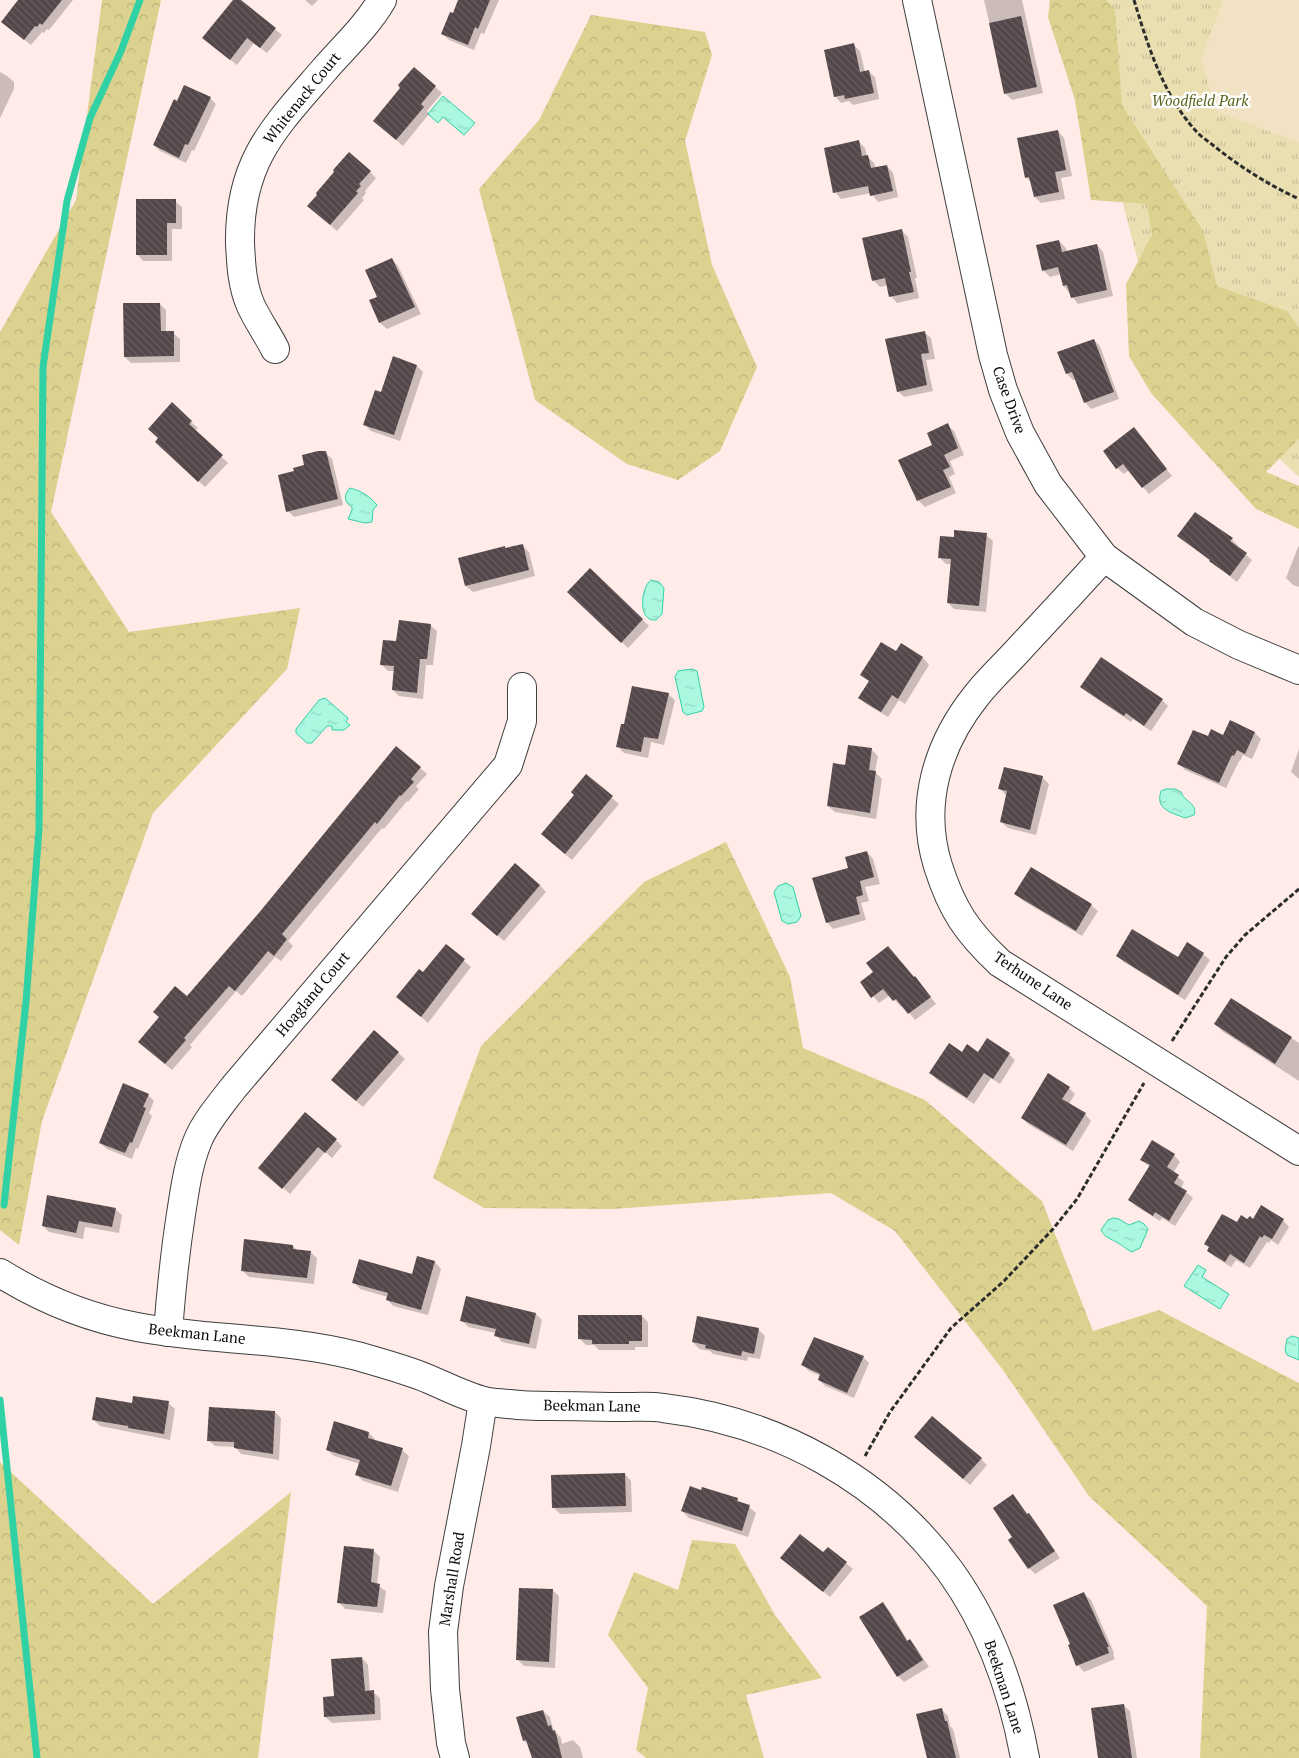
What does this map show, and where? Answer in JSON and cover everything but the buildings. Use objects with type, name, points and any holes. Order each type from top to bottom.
[{"type":"street","name":"Whitenack Court","points":[[276,349],[251,305],[241,269],[240,218],[246,186],[260,150],[277,124],[357,32],[382,0]]},
{"type":"street","name":"Case Drive","points":[[917,0],[991,346],[1003,390],[1020,433],[1048,484],[1104,556],[1194,622],[1239,645],[1299,670]]},
{"type":"street","name":"Terhune Lane","points":[[1104,556],[976,696],[948,739],[934,776],[930,811],[933,850],[944,886],[960,918],[977,941],[1000,963],[1299,1151]]},
{"type":"street","name":"Hoagland Court","points":[[168,1332],[171,1286],[185,1188],[198,1139],[213,1114],[234,1087],[508,765],[522,721],[522,687]]},
{"type":"street","name":"Beekman Lane","points":[[0,1273],[27,1290],[83,1314],[136,1327],[168,1332],[299,1344],[356,1356],[420,1376],[483,1401],[514,1405],[662,1407],[713,1417],[762,1430],[816,1455],[851,1476],[891,1507],[923,1538],[950,1570],[969,1600],[994,1648],[1014,1709],[1024,1758]]},
{"type":"street","name":"Marshall Road","points":[[455,1758],[451,1743],[445,1689],[443,1632],[483,1401]]},
{"type":"path","points":[[1134,0],[1146,40],[1161,77],[1178,106],[1197,132],[1235,164],[1299,199]]},
{"type":"path","points":[[1169,1045],[1226,958],[1245,935],[1299,889]]},
{"type":"path","points":[[851,1476],[890,1412],[952,1328],[1004,1281],[1053,1229],[1077,1199],[1148,1076]]},
{"type":"green space","points":[[102,0],[161,0],[51,512],[129,632],[300,608],[287,669],[153,813],[42,1121],[19,1245],[0,1230],[0,332],[76,200]]},
{"type":"green space","points":[[1050,0],[1106,0],[1115,10],[1122,105],[1203,231],[1217,286],[1287,311],[1299,328],[1299,439],[1266,472],[1299,486],[1299,529],[1256,509],[1151,393],[1129,356],[1126,284],[1152,235],[1147,204],[1091,200],[1075,100],[1048,17]]},
{"type":"green space","name":"Woodfield Park","points":[[1078,0],[1299,0],[1299,477],[1160,347],[1096,99]]},
{"type":"green space","points":[[591,15],[705,32],[712,55],[685,141],[712,265],[757,367],[720,451],[678,480],[627,464],[535,400],[479,189],[539,120]]},
{"type":"green space","points":[[726,842],[790,977],[803,1048],[925,1100],[1042,1201],[1093,1331],[1159,1310],[1299,1383],[1299,1758],[1200,1758],[1207,1606],[1089,1496],[1003,1370],[895,1231],[831,1193],[613,1209],[484,1208],[433,1178],[481,1046],[644,882]]},
{"type":"green space","points":[[0,1462],[153,1604],[291,1492],[258,1758],[0,1758]]},
{"type":"green space","points":[[692,1540],[735,1544],[775,1615],[822,1678],[746,1695],[764,1758],[646,1758],[636,1750],[648,1688],[608,1635],[634,1572],[678,1590]]},
{"type":"shaded area","points":[[1223,0],[1299,0],[1299,143],[1216,111],[1201,60]]},
{"type":"water","points":[[443,96],[475,123],[464,135],[443,117],[438,123],[428,114]]},
{"type":"water","points":[[350,488],[365,494],[377,505],[373,510],[372,522],[365,523],[348,519],[352,507],[347,503],[345,496]]},
{"type":"water","points":[[651,580],[659,582],[664,588],[662,614],[656,620],[646,616],[643,610],[643,596]]},
{"type":"water","points":[[692,669],[697,671],[704,707],[702,711],[687,715],[683,712],[675,677],[678,671]]},
{"type":"water","points":[[325,698],[348,718],[346,722],[350,725],[344,730],[332,730],[332,726],[327,726],[312,743],[307,743],[296,733],[296,729],[319,700]]},
{"type":"water","points":[[1175,789],[1181,792],[1194,808],[1194,815],[1185,818],[1170,812],[1162,806],[1160,802],[1161,791]]},
{"type":"water","points":[[786,883],[793,887],[801,916],[797,922],[788,924],[782,921],[774,892],[778,886]]},
{"type":"water","points":[[1113,1218],[1129,1225],[1139,1221],[1144,1224],[1148,1229],[1140,1248],[1132,1252],[1104,1235],[1101,1230],[1108,1220]]},
{"type":"water","points":[[1198,1265],[1206,1270],[1202,1277],[1229,1294],[1220,1309],[1184,1286]]},
{"type":"water","points":[[1292,1336],[1299,1338],[1299,1360],[1287,1355],[1285,1350],[1287,1339]]},
{"type":"waterway","points":[[4,1205],[26,1002],[39,829],[43,367],[67,201],[90,118],[121,51],[140,0]]},
{"type":"waterway","points":[[0,1400],[37,1758]]}]
